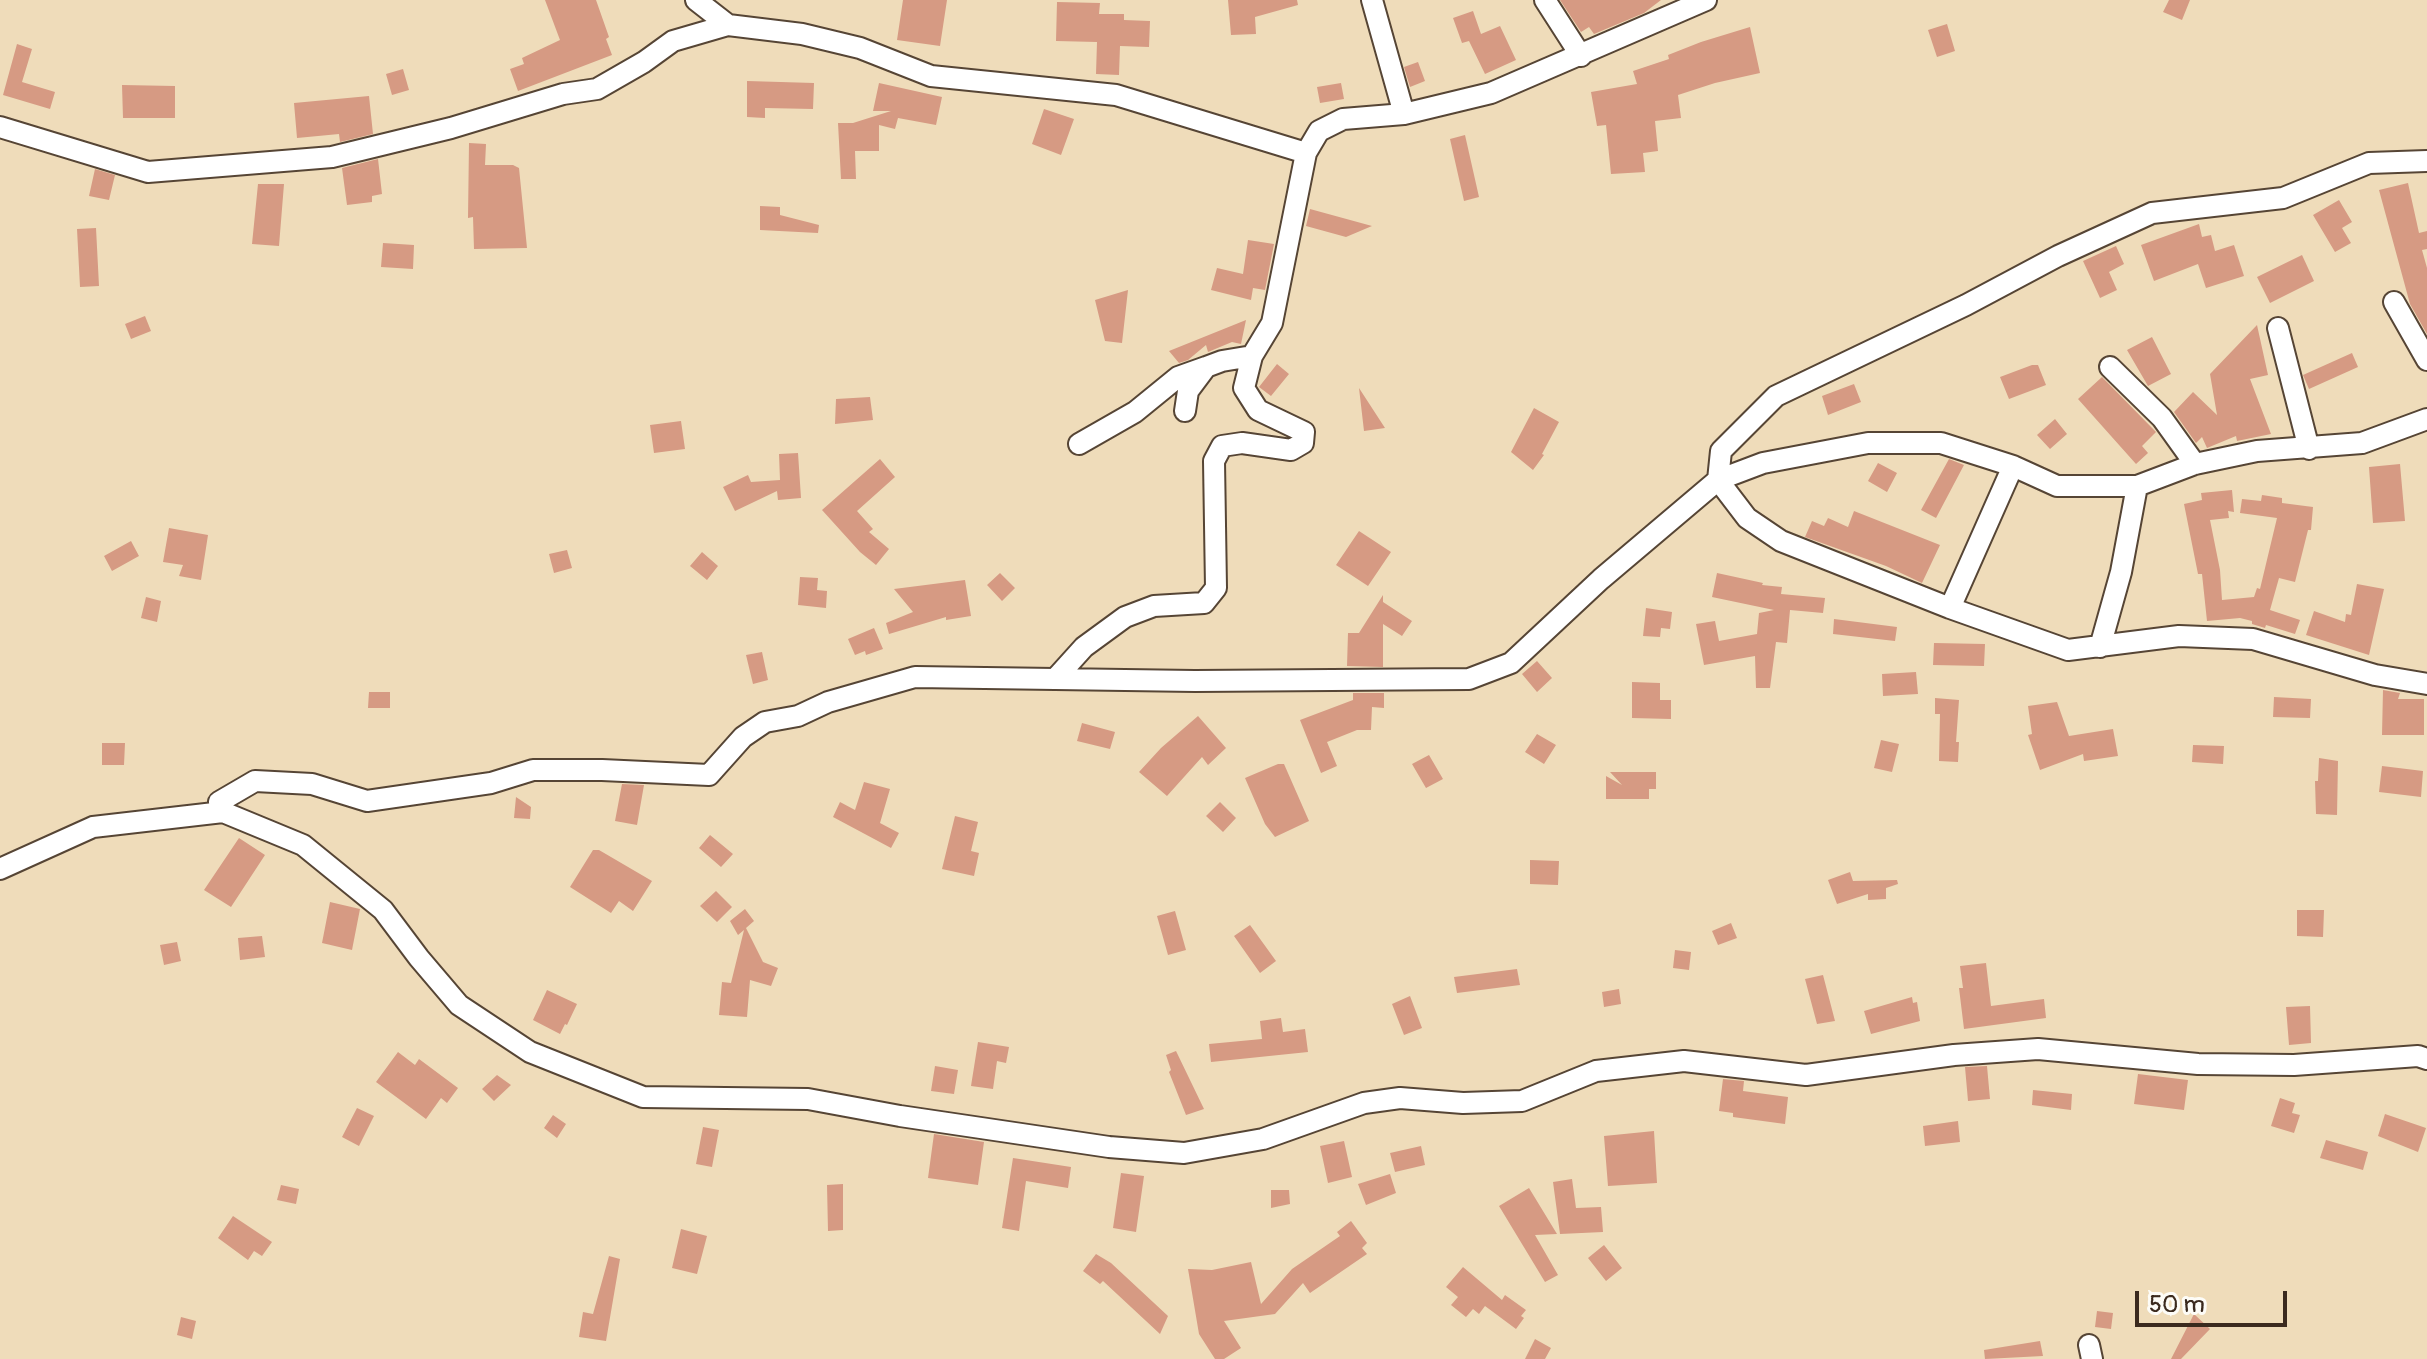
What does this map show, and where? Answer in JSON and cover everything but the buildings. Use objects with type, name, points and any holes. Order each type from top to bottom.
[{"type":"street","points":[[696,0],[728,25]]},
{"type":"street","points":[[1372,0],[1404,114]]},
{"type":"street","points":[[1545,0],[1581,56]]},
{"type":"street","points":[[1056,678],[1084,647],[1125,617],[1154,606],[1204,603],[1216,588],[1214,461],[1222,446],[1242,443],[1291,450],[1303,443],[1304,432],[1258,410],[1244,388],[1252,356],[1272,323],[1306,153],[1319,131],[1343,119],[1404,114],[1491,93],[1705,0]]},
{"type":"street","points":[[0,127],[148,172],[332,157],[451,128],[563,94],[597,89],[673,41],[728,25],[802,34],[860,48],[931,76],[1116,95],[1306,153]]},
{"type":"street","points":[[2427,161],[2369,163],[2283,198],[2152,213],[2058,256],[1966,305],[1776,396],[1721,451],[1718,480],[1747,518],[1781,541],[1950,608],[2068,650],[2179,636],[2253,639],[2375,675],[2427,684]]},
{"type":"street","points":[[2394,302],[2427,360]]},
{"type":"street","points":[[2278,328],[2309,449]]},
{"type":"street","points":[[1079,444],[1135,412],[1178,377],[1222,361],[1252,356]]},
{"type":"street","points":[[1185,411],[1188,391],[1206,367]]},
{"type":"street","points":[[2110,367],[2162,418],[2195,464]]},
{"type":"street","points":[[223,812],[219,802],[255,781],[312,784],[367,801],[491,783],[533,770],[709,775],[743,737],[765,722],[798,716],[828,702],[915,677],[1195,681],[1469,679],[1511,663],[1601,579],[1718,480],[1763,463],[1868,443],[1941,443],[2013,466],[2057,486],[2137,486],[2195,464],[2257,451],[2362,443],[2427,419]]},
{"type":"street","points":[[1950,608],[2013,466]]},
{"type":"street","points":[[2100,647],[2121,572],[2137,486]]},
{"type":"street","points":[[0,869],[93,827],[223,812],[303,845],[383,910],[459,1005],[530,1052],[643,1097],[808,1099],[1094,1145],[1184,1153],[1263,1139],[1364,1103],[1400,1098],[1463,1103],[1522,1101],[1596,1071],[1684,1061],[1806,1075],[1954,1055],[2038,1049],[2198,1064],[2294,1065],[2418,1056],[2427,1059]]}]
